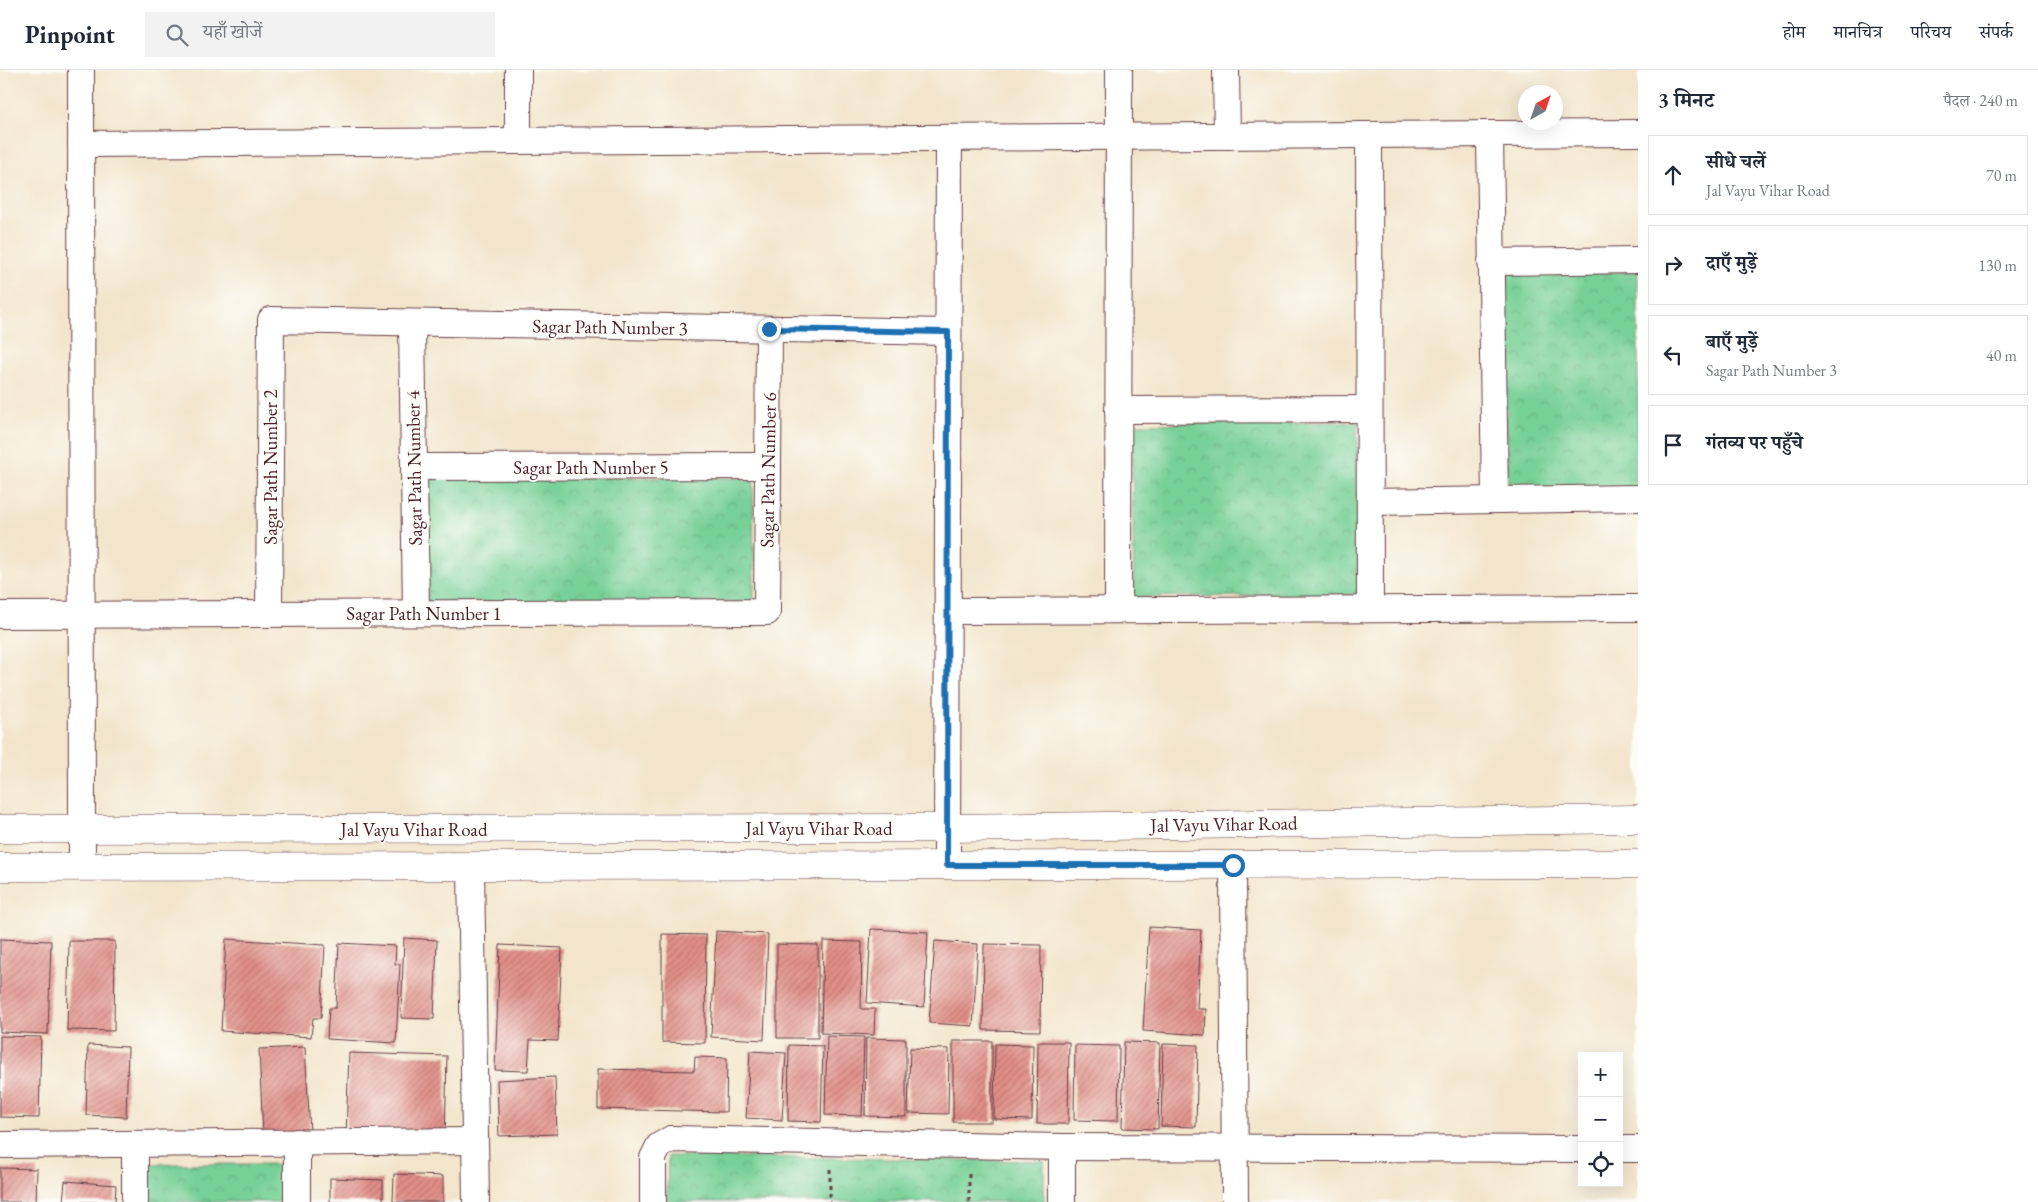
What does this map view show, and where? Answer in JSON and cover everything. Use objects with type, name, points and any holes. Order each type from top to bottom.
[{"type":"street","points":[[81,70],[82,867]]},
{"type":"street","points":[[518,70],[518,141]]},
{"type":"street","points":[[1118,610],[1119,70]]},
{"type":"street","points":[[1226,70],[1227,136]]},
{"type":"street","points":[[81,144],[1638,133]]},
{"type":"street","points":[[1490,134],[1495,500]]},
{"type":"street","points":[[1369,135],[1370,609]]},
{"type":"street","points":[[947,865],[949,138]]},
{"type":"street","points":[[1491,262],[1638,260]]},
{"type":"street","name":"Sagar Path Number 3","points":[[271,320],[948,332]]},
{"type":"street","name":"Sagar Path Number 2","points":[[269,614],[271,320]]},
{"type":"street","name":"Sagar Path Number 4","points":[[412,323],[416,613]]},
{"type":"street","name":"Sagar Path Number 6","points":[[767,612],[769,329]]},
{"type":"street","points":[[1118,410],[1369,409]]},
{"type":"street","name":"Sagar Path Number 5","points":[[414,467],[768,466]]},
{"type":"street","points":[[1370,502],[1638,498]]},
{"type":"street","points":[[948,611],[1638,608]]},
{"type":"street","name":"Sagar Path Number 1","points":[[0,615],[767,612]]},
{"type":"street","name":"Jal Vayu Vihar Road","points":[[0,829],[947,828],[1638,819]]},
{"type":"street","name":"Jal Vayu Vihar Road","points":[[0,867],[1638,864]]},
{"type":"street","points":[[1233,865],[1235,1202]]},
{"type":"street","points":[[471,866],[476,1202]]},
{"type":"street","points":[[653,1202],[653,1158],[659,1146],[671,1139],[1062,1147],[1578,1149]]},
{"type":"street","points":[[297,1142],[297,1202]]},
{"type":"street","points":[[0,1145],[475,1142]]},
{"type":"street","points":[[135,1145],[135,1202]]},
{"type":"street","points":[[1062,1147],[1062,1202]]},
{"type":"street","points":[[1623,1149],[1638,1149]]},
{"type":"path","points":[[830,1166],[830,1202]]},
{"type":"path","points":[[969,1186],[969,1202]]},
{"type":"green space","points":[[1638,272],[1638,487],[1508,489],[1504,274]]},
{"type":"green space","points":[[1357,422],[1358,595],[1134,597],[1132,424]]},
{"type":"green space","points":[[427,477],[753,478],[754,602],[428,602]]},
{"type":"green space","points":[[668,1156],[1044,1161],[1044,1202],[667,1202]]},
{"type":"green space","points":[[146,1164],[282,1164],[282,1202],[146,1202]]},
{"type":"building","points":[[1149,927],[1201,930],[1197,1009],[1206,1009],[1205,1035],[1143,1031]]},
{"type":"building","points":[[871,929],[928,932],[924,1007],[867,1003]]},
{"type":"building","points":[[716,931],[768,934],[764,1040],[711,1037]]},
{"type":"building","points":[[662,934],[706,935],[705,1043],[662,1042]]},
{"type":"building","points":[[404,938],[437,940],[434,1019],[401,1018]]},
{"type":"building","points":[[0,939],[51,941],[48,1034],[0,1032]]},
{"type":"building","points":[[226,939],[325,945],[321,1018],[313,1018],[311,1037],[221,1031]]},
{"type":"building","points":[[69,941],[115,941],[114,1031],[67,1030]]},
{"type":"building","points":[[823,941],[862,942],[861,1009],[875,1009],[874,1035],[821,1033]]},
{"type":"building","points":[[935,941],[978,944],[973,1026],[929,1023]]},
{"type":"building","points":[[339,943],[396,946],[395,964],[400,964],[396,1043],[327,1039],[329,1008],[336,1008]]},
{"type":"building","points":[[777,944],[818,945],[818,1038],[777,1038]]},
{"type":"building","points":[[984,944],[1041,945],[1040,1031],[983,1030]]},
{"type":"building","points":[[500,945],[562,948],[558,1041],[530,1040],[528,1071],[495,1070]]},
{"type":"building","points":[[0,1036],[41,1037],[39,1118],[0,1117]]},
{"type":"building","points":[[827,1036],[864,1037],[862,1116],[825,1115]]},
{"type":"building","points":[[866,1038],[906,1039],[906,1117],[865,1116]]},
{"type":"building","points":[[953,1041],[992,1041],[992,1122],[953,1122]]},
{"type":"building","points":[[1038,1042],[1069,1042],[1068,1124],[1037,1124]]},
{"type":"building","points":[[1124,1042],[1160,1043],[1158,1129],[1122,1128]]},
{"type":"building","points":[[995,1044],[1033,1045],[1032,1120],[994,1119]]},
{"type":"building","points":[[1163,1044],[1198,1045],[1196,1127],[1161,1126]]},
{"type":"building","points":[[88,1045],[128,1047],[126,1117],[86,1115]]},
{"type":"building","points":[[789,1045],[823,1046],[821,1122],[788,1121]]},
{"type":"building","points":[[1075,1045],[1119,1046],[1118,1121],[1074,1120]]},
{"type":"building","points":[[305,1047],[310,1132],[263,1134],[259,1049]]},
{"type":"building","points":[[910,1048],[949,1049],[948,1114],[908,1113]]},
{"type":"building","points":[[750,1051],[786,1053],[782,1120],[746,1118]]},
{"type":"building","points":[[349,1053],[447,1056],[445,1138],[346,1135]]},
{"type":"building","points":[[695,1057],[727,1058],[726,1112],[598,1109],[598,1069],[694,1071]]},
{"type":"building","points":[[555,1077],[557,1134],[499,1136],[497,1080]]},
{"type":"building","points":[[0,1168],[37,1169],[36,1202],[0,1202]]},
{"type":"building","points":[[394,1174],[443,1176],[443,1202],[393,1202]]},
{"type":"building","points":[[330,1178],[383,1180],[383,1202],[330,1202]]},
{"type":"building","points":[[65,1181],[116,1185],[115,1202],[63,1202]]},
{"type":"route","points":[[769,329],[948,332],[947,865],[1233,865]]}]
